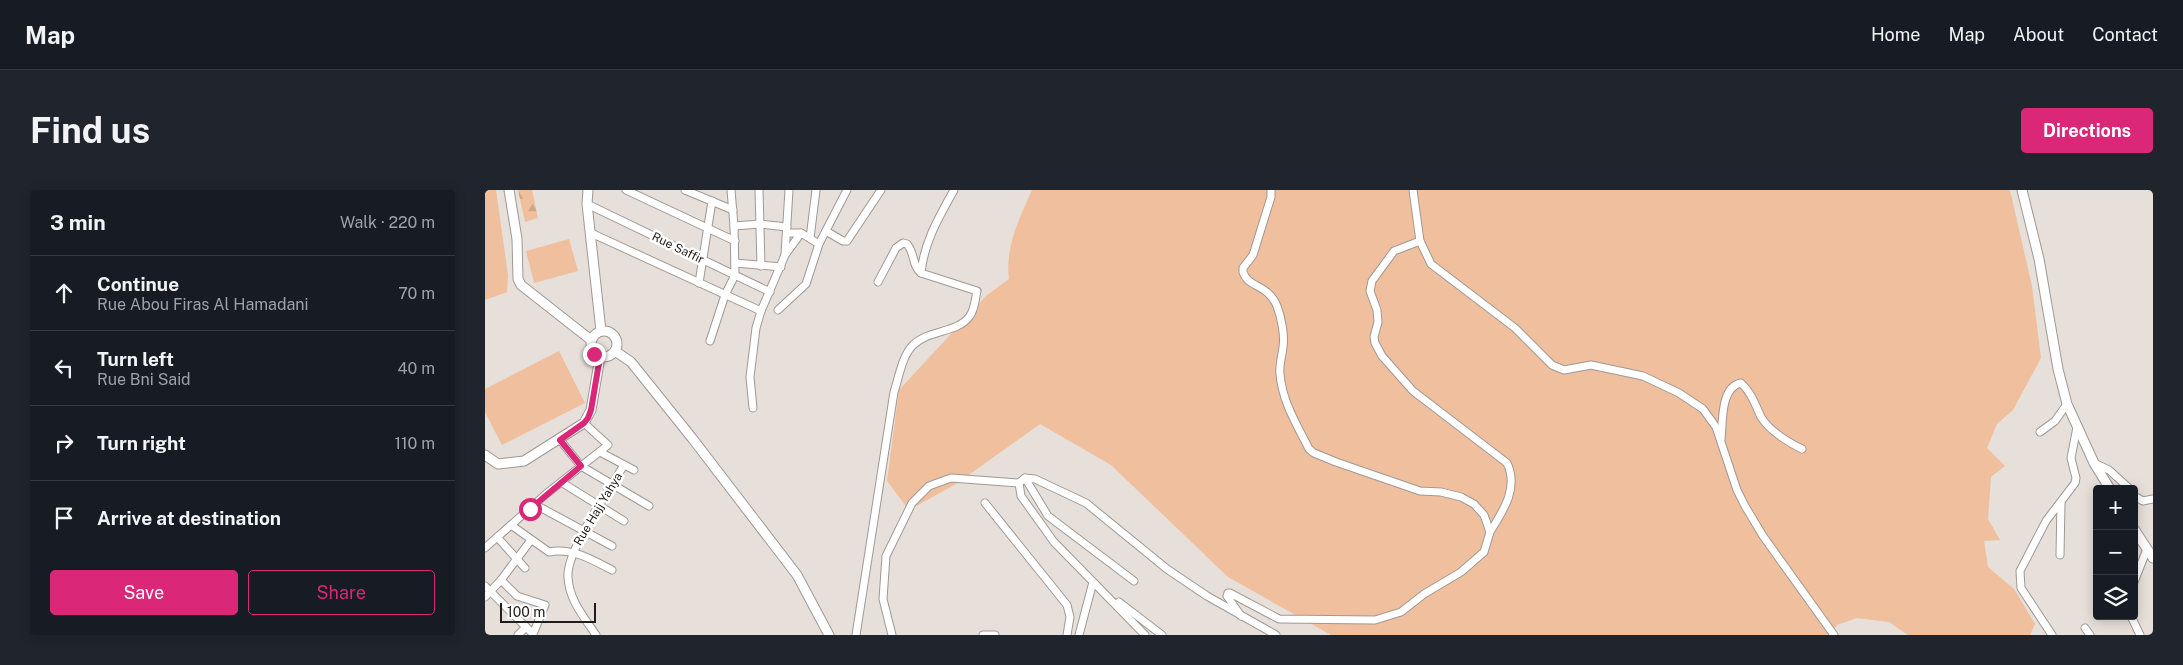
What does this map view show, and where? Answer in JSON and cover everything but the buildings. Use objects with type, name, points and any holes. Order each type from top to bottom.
[{"type":"street","points":[[509,190],[517,239],[518,279],[521,285],[591,340]]},
{"type":"street","points":[[588,190],[587,204],[601,331]]},
{"type":"street","points":[[626,190],[735,241]]},
{"type":"street","points":[[685,190],[733,210]]},
{"type":"street","points":[[710,341],[725,295],[735,275],[735,226],[731,190]]},
{"type":"street","points":[[759,190],[761,266]]},
{"type":"street","points":[[753,408],[750,376],[752,353],[761,311],[785,255],[789,190]]},
{"type":"street","points":[[810,238],[816,190]]},
{"type":"street","points":[[778,310],[806,284],[819,244],[847,190]]},
{"type":"street","points":[[826,231],[843,241],[847,241],[881,190]]},
{"type":"street","points":[[921,273],[922,260],[933,226],[953,190]]},
{"type":"street","points":[[1271,190],[1271,197],[1253,255],[1243,268],[1243,272],[1250,282],[1271,293],[1277,307],[1284,345],[1280,374],[1290,412],[1309,448],[1314,453],[1336,462],[1420,491],[1441,492],[1461,497],[1474,504],[1484,515],[1490,532]]},
{"type":"street","points":[[1413,190],[1420,241],[1431,264],[1515,328],[1552,365],[1563,370],[1591,366],[1643,376],[1679,393],[1703,409],[1716,427],[1737,490],[1745,506],[1763,536],[1834,635]]},
{"type":"street","points":[[2022,190],[2039,259],[2058,369],[2067,404],[2094,463],[2108,485]]},
{"type":"street","points":[[699,283],[712,201]]},
{"type":"street","name":"Rue Saffir","points":[[587,204],[769,292]]},
{"type":"street","points":[[735,226],[760,224],[801,233],[819,244]]},
{"type":"street","points":[[591,233],[761,311]]},
{"type":"street","points":[[785,255],[801,233]]},
{"type":"street","points":[[1241,616],[1227,596],[1228,594],[1230,593],[1279,619],[1375,620],[1401,612],[1424,594],[1461,572],[1484,552],[1490,532],[1506,506],[1513,480],[1507,463],[1413,391],[1382,356],[1374,337],[1378,322],[1377,310],[1370,291],[1372,281],[1394,252],[1420,241]]},
{"type":"street","points":[[856,635],[894,392],[904,362],[913,345],[927,335],[962,323],[970,317],[977,291],[921,273],[915,268],[911,248],[903,243],[896,248],[878,282]]},
{"type":"street","points":[[735,263],[781,267]]},
{"type":"street","points":[[601,331],[606,331],[615,336],[617,344],[615,351],[607,357],[600,357],[594,354],[591,349],[593,336],[601,331]]},
{"type":"street","points":[[615,351],[631,362],[693,438],[797,575],[829,635]]},
{"type":"street","points":[[485,456],[498,464],[523,461],[560,440],[584,423],[591,410],[600,357]]},
{"type":"street","points":[[1721,442],[1722,412],[1730,388],[1735,384],[1741,383],[1747,388],[1765,422],[1789,442],[1802,448]]},
{"type":"street","points":[[2040,432],[2055,421],[2067,404]]},
{"type":"street","points":[[485,548],[534,504],[608,445],[584,423]]},
{"type":"street","points":[[2052,635],[2021,588],[2020,571],[2039,532],[2076,480],[2071,458],[2077,428]]},
{"type":"street","points":[[560,440],[581,466],[649,506]]},
{"type":"street","points":[[600,452],[634,470]]},
{"type":"street","points":[[2094,463],[2109,470],[2126,485]]},
{"type":"street","name":"Rue Hajj Yahya","points":[[596,635],[578,612],[567,577],[573,552],[624,465]]},
{"type":"street","points":[[892,635],[883,599],[886,556],[912,503],[929,486],[951,478],[1019,483],[1025,478],[1035,479],[1086,503],[1167,569],[1241,616],[1276,635]]},
{"type":"street","points":[[1025,478],[1048,516],[1134,581]]},
{"type":"street","points":[[561,482],[624,521]]},
{"type":"street","points":[[1019,483],[1021,496],[1054,542],[1145,635]]},
{"type":"street","points":[[2138,498],[2143,501],[2153,500]]},
{"type":"street","points":[[985,503],[1067,604],[1070,617],[1067,635]]},
{"type":"street","points":[[2060,555],[2061,503]]},
{"type":"street","points":[[534,504],[612,546]]},
{"type":"street","points":[[511,525],[549,552],[558,550],[573,552],[613,570]]},
{"type":"street","points":[[2135,530],[2153,558]]},
{"type":"street","points":[[497,537],[525,568]]},
{"type":"street","points":[[488,595],[531,540]]},
{"type":"street","points":[[2137,575],[2147,549]]},
{"type":"street","points":[[485,586],[488,595],[533,634],[545,605],[517,596],[501,580]]},
{"type":"street","points":[[1079,635],[1093,582]]},
{"type":"street","points":[[1102,590],[1162,635]]},
{"type":"street","points":[[2133,620],[2140,635]]},
{"type":"street","points":[[518,635],[526,627]]},
{"type":"street","points":[[2085,628],[2090,635]]},
{"type":"street","points":[[983,635],[995,635]]},
{"type":"green space","points":[[485,190],[496,190],[508,275],[507,292],[485,300]]},
{"type":"green space","points":[[518,190],[532,190],[538,218],[525,222]]},
{"type":"green space","points":[[1032,190],[2010,190],[2032,286],[2041,358],[2013,410],[1997,424],[1987,448],[2005,466],[1991,477],[1988,519],[2000,540],[1984,541],[1988,567],[2014,589],[2035,624],[2030,635],[1908,635],[1889,622],[1857,618],[1837,625],[1830,635],[1331,635],[1228,577],[1111,465],[1040,424],[956,484],[909,510],[887,481],[899,390],[987,295],[1009,279],[1008,267],[1011,244]]},
{"type":"green space","points":[[569,239],[578,271],[534,283],[526,251]]},
{"type":"green space","points":[[559,351],[585,403],[502,445],[485,412],[485,389]]},
{"type":"route","points":[[530,509],[581,466],[560,440],[588,418],[600,357],[594,354]]}]
